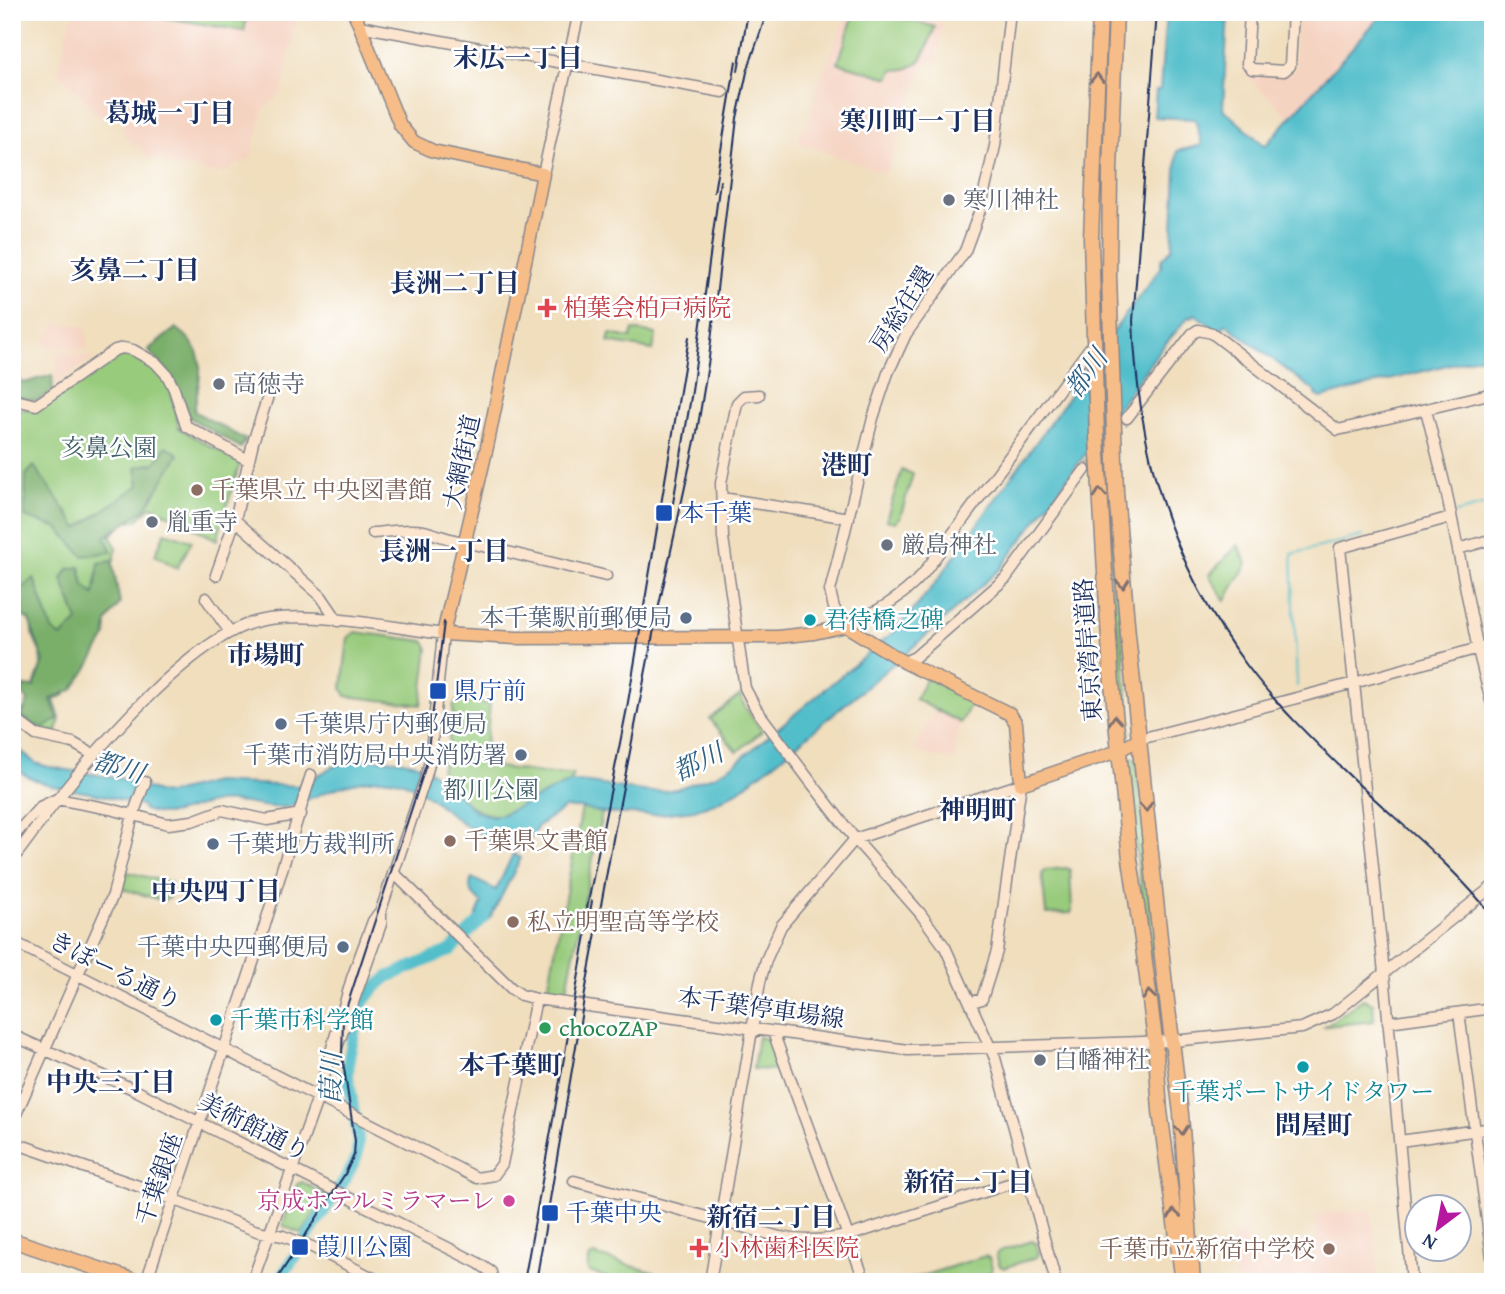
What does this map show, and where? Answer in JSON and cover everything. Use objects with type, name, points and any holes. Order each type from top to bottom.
[{"type":"highway","name":"東京湾岸道路","points":[[1100,12],[1092,180],[1094,384],[1111,673],[1130,859],[1155,1040],[1160,1111],[1181,1277]]},
{"type":"highway","name":"東京湾岸道路","points":[[1116,12],[1109,190],[1111,333],[1120,418],[1122,574],[1173,1041],[1193,1282]]},
{"type":"highway","points":[[1094,348],[1103,325],[1101,282],[1105,130],[1113,76]]},
{"type":"highway","points":[[1187,1185],[1200,1282]]},
{"type":"highway","points":[[12,1240],[138,1282]]},
{"type":"main road","points":[[354,12],[400,125],[414,142],[433,151],[543,174]]},
{"type":"main road","name":"大網街道","points":[[443,634],[467,542],[543,174]]},
{"type":"main road","points":[[443,634],[516,639],[789,636],[846,626],[904,662],[1010,714],[1014,719],[1021,784],[1118,751],[1140,739]]},
{"type":"street","points":[[543,174],[579,12]]},
{"type":"street","name":"房総往還","points":[[846,626],[834,608],[830,591],[879,396],[906,334],[965,251],[980,211],[995,146],[1010,12]]},
{"type":"street","points":[[1250,12],[1247,64],[1252,69],[1284,71],[1290,66],[1293,12]]},
{"type":"street","points":[[359,26],[723,92]]},
{"type":"street","points":[[1120,418],[1198,330],[1212,333],[1338,430],[1493,393]]},
{"type":"street","points":[[846,626],[890,605],[923,575],[1070,374],[1094,348]]},
{"type":"street","points":[[12,399],[36,405],[115,349],[133,350],[156,363],[167,375],[186,426],[248,460]]},
{"type":"street","points":[[1070,374],[1085,372],[1094,384]]},
{"type":"street","points":[[216,575],[235,520],[248,460],[271,387]]},
{"type":"street","points":[[759,395],[744,396],[737,403],[724,464],[722,498],[724,553],[745,688],[791,757],[855,839],[917,909],[945,947],[991,1047],[1056,1282]]},
{"type":"street","points":[[1426,411],[1493,709]]},
{"type":"street","points":[[904,662],[915,657],[1006,578],[1086,470]]},
{"type":"street","points":[[722,498],[849,518]]},
{"type":"street","points":[[1412,1282],[1384,973],[1340,548],[1451,515]]},
{"type":"street","points":[[235,520],[321,596],[338,621]]},
{"type":"street","points":[[373,533],[424,531],[449,540],[606,576]]},
{"type":"street","points":[[1458,549],[1493,539]]},
{"type":"street","points":[[206,598],[230,632]]},
{"type":"street","points":[[12,860],[94,755],[173,674],[230,632],[260,621],[285,618],[338,621],[443,634],[430,761],[381,910],[381,924],[338,1049],[329,1062],[252,1282]]},
{"type":"street","points":[[1140,739],[1493,644]]},
{"type":"street","points":[[12,717],[36,735],[73,743],[94,755]]},
{"type":"street","name":"千葉銀座","points":[[146,1282],[200,1123],[311,775]]},
{"type":"street","points":[[12,1123],[113,895],[133,815],[145,782]]},
{"type":"street","points":[[710,1282],[760,982],[766,960],[781,926],[855,839],[1021,784],[997,951],[982,999],[972,1002]]},
{"type":"street","points":[[12,838],[40,807],[57,799],[168,824],[192,821],[222,810],[267,820],[302,808]]},
{"type":"street","points":[[393,872],[516,992],[536,999]]},
{"type":"street","name":"本千葉停車場線","points":[[536,999],[908,1050],[1173,1041],[1288,1030],[1312,1025],[1333,1014],[1493,886]]},
{"type":"street","name":"きぼーる通り","points":[[12,941],[467,1175],[484,1178],[497,1173],[502,1164],[536,999]]},
{"type":"street","points":[[1388,1022],[1493,1008]]},
{"type":"street","points":[[1459,1013],[1493,1265]]},
{"type":"street","points":[[773,1032],[865,1282]]},
{"type":"street","name":"美術館通り","points":[[12,1035],[133,1089],[478,1263],[491,1272],[493,1282]]},
{"type":"street","points":[[1400,1141],[1493,1128]]},
{"type":"street","points":[[12,1142],[257,1231],[270,1232],[312,1247],[381,1282]]},
{"type":"street","points":[[575,1181],[796,1241],[818,1241],[848,1236],[1027,1178]]},
{"type":"shaded area","points":[[73,12],[300,12],[282,93],[264,109],[250,160],[235,165],[230,172],[217,173],[163,163],[161,158],[149,159],[140,147],[132,144],[123,134],[125,119],[92,113],[93,108],[57,71]]},
{"type":"shaded area","points":[[847,12],[905,12],[943,23],[937,62],[925,61],[886,174],[800,143],[797,138],[812,113],[817,88]]},
{"type":"shaded area","points":[[1297,12],[1383,12],[1290,117],[1246,76],[1246,71],[1293,73]]},
{"type":"shaded area","points":[[57,324],[85,326],[88,351],[42,343]]},
{"type":"shaded area","points":[[57,352],[69,353],[93,358],[55,386]]},
{"type":"shaded area","points":[[935,710],[961,724],[956,738],[954,761],[920,753],[914,748]]},
{"type":"shaded area","name":"千葉市立新宿中学校","points":[[1372,1210],[1379,1282],[1235,1282],[1231,1234],[1245,1233],[1247,1252],[1316,1245],[1316,1214]]},
{"type":"green space","points":[[132,12],[248,12],[244,31]]},
{"type":"green space","points":[[861,12],[883,12],[935,27],[922,58],[911,67],[893,70],[889,78],[838,63],[853,17]]},
{"type":"green space","points":[[176,328],[187,337],[198,355],[200,375],[194,411],[246,440],[241,448],[190,418],[173,378],[148,350]]},
{"type":"green space","points":[[633,330],[656,334],[653,350],[608,342],[610,334],[631,338]]},
{"type":"green space","name":"亥鼻公園","points":[[128,352],[157,370],[171,391],[179,428],[240,463],[217,540],[152,506],[136,521],[127,521],[110,536],[117,548],[86,668],[65,695],[54,700],[60,718],[57,732],[39,730],[18,716],[28,704],[41,666],[40,652],[32,634],[31,602],[12,586],[12,406],[27,410],[42,406],[99,365]]},
{"type":"green space","points":[[52,375],[53,391],[36,401],[12,396],[12,376],[24,383]]},
{"type":"green space","points":[[166,446],[179,454],[146,508],[105,537],[112,552],[83,556],[58,528],[25,517],[26,475],[34,466],[78,528],[139,485],[136,467],[155,463]]},
{"type":"green space","points":[[1108,455],[1130,735],[1127,737],[1122,721],[1117,680],[1104,460]]},
{"type":"green space","points":[[902,470],[913,474],[900,518],[895,522],[886,520]]},
{"type":"green space","points":[[165,532],[192,541],[177,568],[155,555]]},
{"type":"green space","points":[[1238,545],[1247,564],[1225,601],[1209,575]]},
{"type":"green space","points":[[112,561],[120,603],[107,622],[106,637],[72,690],[51,699],[58,719],[44,728],[34,725],[22,716],[28,700],[21,693],[24,686],[34,687],[44,662],[29,620],[14,611],[23,587],[34,578],[52,630],[61,637],[78,621],[62,579],[68,569],[80,567],[84,585],[94,595],[99,563]]},
{"type":"green space","points":[[355,632],[424,641],[428,647],[421,705],[346,696],[342,688],[348,638]]},
{"type":"green space","points":[[927,678],[969,699],[971,703],[961,723],[915,699]]},
{"type":"green space","points":[[740,695],[762,731],[737,752],[710,719]]},
{"type":"green space","name":"都川公園","points":[[457,701],[490,704],[484,765],[549,774],[573,774],[571,782],[501,815],[491,815],[467,803],[440,777],[453,728],[453,706]]},
{"type":"green space","points":[[1130,757],[1136,758],[1154,949],[1151,964],[1134,835]]},
{"type":"green space","points":[[582,808],[602,813],[566,993],[548,988]]},
{"type":"green space","points":[[1044,870],[1070,870],[1071,913],[1046,914],[1042,874]]},
{"type":"green space","points":[[127,872],[171,883],[169,897],[164,901],[123,889]]},
{"type":"green space","points":[[1363,999],[1373,1003],[1374,1021],[1325,1026]]},
{"type":"green space","points":[[758,1037],[771,1039],[780,1070],[753,1069]]},
{"type":"green space","name":"葭川公園","points":[[302,1182],[326,1195],[302,1234],[283,1224],[297,1184]]},
{"type":"green space","points":[[1032,1241],[1036,1243],[1039,1254],[1037,1257],[1004,1268],[1000,1266],[996,1255],[999,1251]]},
{"type":"green space","points":[[594,1255],[687,1282],[623,1282],[589,1272],[587,1268],[590,1257]]},
{"type":"green space","points":[[985,1256],[989,1258],[992,1268],[990,1273],[961,1282],[903,1282]]},
{"type":"water","name":"都川","points":[[1166,12],[1228,12],[1223,109],[1265,146],[1384,12],[1493,12],[1493,353],[1321,398],[1226,324],[1219,332],[1195,314],[1189,316],[1156,355],[1089,449],[1087,384],[1078,379],[1161,267],[1161,260],[1172,248],[1177,151],[1202,145],[1195,119],[1154,117],[1156,90],[1160,90]]},
{"type":"water","points":[[1074,383],[1081,383],[1085,388],[1087,452],[1000,569],[910,650],[781,758],[739,790],[717,802],[694,810],[652,815],[565,808],[538,826],[524,851],[517,848],[522,834],[508,850],[462,823],[428,795],[403,782],[388,779],[348,784],[286,807],[227,801],[164,814],[144,810],[132,801],[130,803],[54,786],[25,775],[12,766],[12,743],[35,763],[123,779],[168,794],[214,782],[298,786],[348,762],[369,759],[398,760],[417,764],[440,777],[475,811],[491,816],[501,815],[570,782],[649,792],[676,789],[716,775],[737,762],[895,631],[937,581],[1072,392]]},
{"type":"water","points":[[513,854],[521,858],[492,915],[476,932],[471,927],[482,903],[470,890],[472,878],[496,890]]},
{"type":"waterway","points":[[1456,513],[1493,503]]},
{"type":"waterway","points":[[1297,686],[1292,554],[1363,536]]},
{"type":"waterway","name":"葭川","points":[[278,1282],[347,1176],[357,1156],[358,1138],[348,1076],[349,1057],[360,1006],[388,977],[451,950],[484,917]]},
{"type":"tunnel","points":[[1085,470],[1127,418]]},
{"type":"railway","points":[[738,71],[748,12]]},
{"type":"railway","points":[[536,1282],[615,828],[656,619],[697,432],[709,358],[737,118],[747,72],[767,12]]},
{"type":"railway","points":[[1157,12],[1133,321],[1142,415],[1151,460],[1178,546],[1197,587],[1221,627],[1260,682],[1326,752],[1444,862],[1493,917]]},
{"type":"railway","points":[[714,192],[736,61]]},
{"type":"railway","points":[[673,503],[692,391],[720,181]]},
{"type":"railway","points":[[587,908],[627,708],[689,337]]},
{"type":"railway","points":[[275,1282],[345,1174],[354,1155],[355,1141],[342,1055],[343,1018],[426,765],[444,622]]},
{"type":"railway","points":[[524,1282],[592,901]]},
{"type":"place","name":"寒川神社","points":[[949,200]]},
{"type":"place","name":"柏葉会柏戸病院","points":[[547,308]]},
{"type":"place","name":"高徳寺","points":[[219,384]]},
{"type":"place","name":"千葉県立 中央図書館","points":[[197,490]]},
{"type":"place","name":"本千葉","points":[[664,513]]},
{"type":"place","name":"胤重寺","points":[[152,522]]},
{"type":"place","name":"厳島神社","points":[[887,545]]},
{"type":"place","name":"本千葉駅前郵便局","points":[[686,618]]},
{"type":"place","name":"君待橋之碑","points":[[810,620]]},
{"type":"place","name":"県庁前","points":[[438,691]]},
{"type":"place","name":"千葉県庁内郵便局","points":[[281,724]]},
{"type":"place","name":"千葉市消防局中央消防署","points":[[521,755]]},
{"type":"place","name":"千葉県文書館","points":[[450,841]]},
{"type":"place","name":"千葉地方裁判所","points":[[213,844]]},
{"type":"place","name":"私立明聖高等学校","points":[[513,922]]},
{"type":"place","name":"千葉中央四郵便局","points":[[343,947]]},
{"type":"place","name":"千葉市科学館","points":[[216,1020]]},
{"type":"place","name":"chocoZAP","points":[[545,1028]]},
{"type":"place","name":"白幡神社","points":[[1040,1060]]},
{"type":"place","name":"千葉ポートサイドタワー","points":[[1303,1067]]},
{"type":"place","name":"京成ホテルミラマーレ","points":[[509,1201]]},
{"type":"place","name":"千葉中央","points":[[550,1213]]},
{"type":"place","name":"葭川公園","points":[[300,1247]]},
{"type":"place","name":"小林歯科医院","points":[[699,1248]]},
{"type":"place","name":"千葉市立新宿中学校","points":[[1329,1249]]},
{"type":"district","name":"末広一丁目","points":[[518,58]]},
{"type":"district","name":"葛城一丁目","points":[[170,113]]},
{"type":"district","name":"寒川町一丁目","points":[[918,121]]},
{"type":"district","name":"亥鼻二丁目","points":[[135,270]]},
{"type":"district","name":"長洲二丁目","points":[[455,283]]},
{"type":"district","name":"港町","points":[[847,465]]},
{"type":"district","name":"長洲一丁目","points":[[444,551]]},
{"type":"district","name":"市場町","points":[[266,655]]},
{"type":"district","name":"神明町","points":[[978,810]]},
{"type":"district","name":"中央四丁目","points":[[216,891]]},
{"type":"district","name":"本千葉町","points":[[511,1065]]},
{"type":"district","name":"中央三丁目","points":[[111,1082]]},
{"type":"district","name":"問屋町","points":[[1314,1125]]},
{"type":"district","name":"新宿一丁目","points":[[968,1182]]},
{"type":"district","name":"新宿二丁目","points":[[771,1217]]}]
